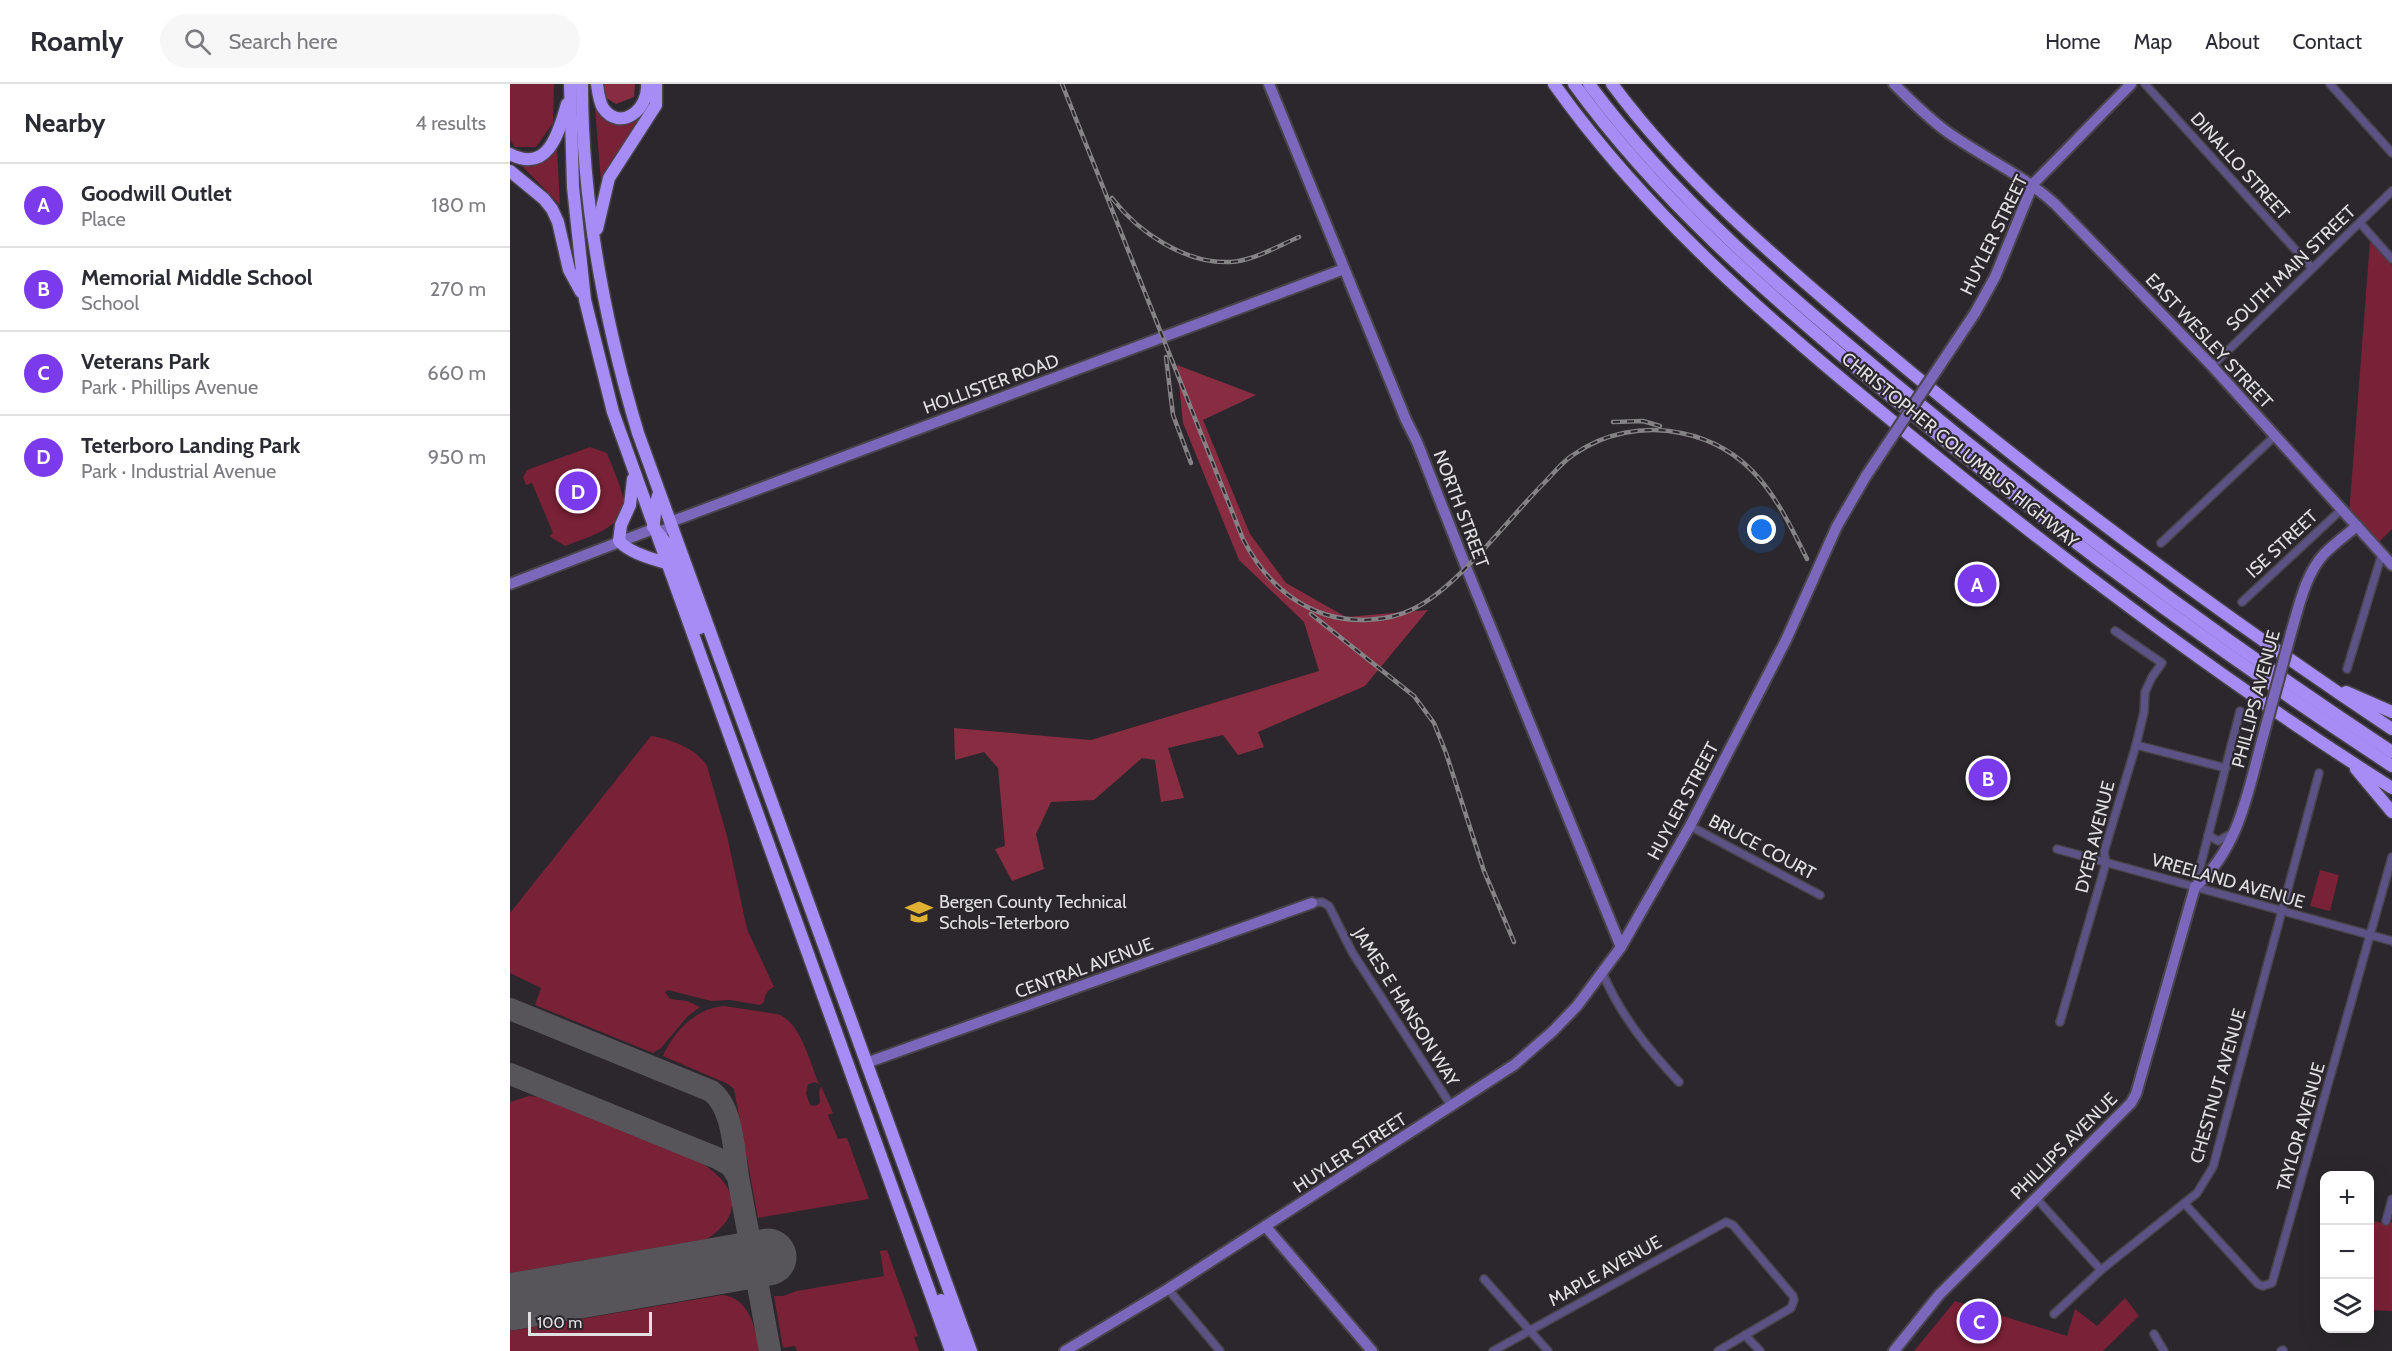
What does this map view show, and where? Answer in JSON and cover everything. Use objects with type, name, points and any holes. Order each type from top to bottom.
[{"type":"highway","points":[[582,84],[594,240],[604,303],[625,389],[659,493],[715,649],[971,1351]]},
{"type":"highway","points":[[597,84],[602,106],[614,116],[620,117],[636,113],[641,108],[646,98],[647,84]]},
{"type":"highway","points":[[594,240],[609,178],[656,105],[656,84]]},
{"type":"highway","name":"CHRISTOPHER COLUMBUS HIGHWAY","points":[[1574,84],[1638,164],[1693,223],[1768,292],[1888,394],[2053,525],[2164,609],[2288,697],[2392,766]]},
{"type":"highway","name":"CHRISTOPHER COLUMBUS HIGHWAY","points":[[1589,84],[1635,142],[1696,209],[1878,370],[2016,481],[2135,572],[2392,752]]},
{"type":"highway","name":"CHRISTOPHER COLUMBUS HIGHWAY","points":[[1612,84],[1655,137],[1696,182],[1754,237],[1829,304],[1951,405],[2075,503],[2195,593],[2392,729]]},
{"type":"highway","name":"CHRISTOPHER COLUMBUS HIGHWAY","points":[[1555,85],[1616,164],[1683,236],[1756,305],[1858,393],[2111,592],[2247,690],[2392,788]]},
{"type":"highway","points":[[510,154],[520,158],[532,158],[548,150],[560,129],[570,89]]},
{"type":"highway","points":[[570,89],[575,218],[585,300],[610,403],[633,475],[951,1351]]},
{"type":"highway","points":[[510,171],[544,199],[552,209],[558,222],[569,270],[585,300]]},
{"type":"highway","points":[[633,475],[630,505],[621,525],[619,541],[628,551],[644,554],[666,563]]},
{"type":"highway","points":[[653,529],[656,518],[654,506],[659,493]]},
{"type":"highway","points":[[653,529],[663,537],[670,548],[698,624],[715,649]]},
{"type":"highway","points":[[2317,679],[2392,712]]},
{"type":"highway","points":[[2348,759],[2392,812]]},
{"type":"highway","points":[[915,1251],[936,1289],[961,1351]]},
{"type":"street","name":"NORTH STREET","points":[[1269,84],[1417,442],[1621,947]]},
{"type":"street","name":"EAST WESLEY STREET","points":[[1894,84],[1947,132],[2033,184],[2081,230],[2212,366],[2392,565]]},
{"type":"street","name":"HUYLER STREET","points":[[1065,1351],[1266,1227],[1513,1066],[1534,1049],[1577,1006],[1621,947],[1690,826],[1786,640],[1837,526],[1866,476],[1975,313],[1995,277],[2033,184],[2131,84]]},
{"type":"street","name":"DINALLO STREET","points":[[2145,84],[2313,268]]},
{"type":"street","points":[[2330,84],[2392,153]]},
{"type":"street","name":"SOUTH MAIN STREET","points":[[2212,366],[2392,191]]},
{"type":"street","points":[[2360,223],[2392,258]]},
{"type":"street","name":"HOLLISTER ROAD","points":[[653,529],[661,531],[669,528],[670,522],[1344,269]]},
{"type":"street","points":[[2161,543],[2275,436]]},
{"type":"street","name":"ISE STREET","points":[[2242,602],[2342,509]]},
{"type":"street","name":"PHILLIPS AVENUE","points":[[2195,887],[2218,865],[2238,825],[2300,600],[2315,567],[2325,554],[2357,526]]},
{"type":"street","points":[[510,584],[653,529]]},
{"type":"street","points":[[2348,669],[2382,554]]},
{"type":"street","name":"DYER AVENUE","points":[[2060,1022],[2106,862],[2104,852],[2136,745],[2144,712],[2147,685],[2162,663],[2115,631]]},
{"type":"street","name":"PHILLIPS AVENUE","points":[[1894,1351],[1939,1295],[2123,1112],[2136,1095],[2195,887],[2240,711]]},
{"type":"street","points":[[2136,745],[2226,768]]},
{"type":"street","name":"CHESTNUT AVENUE","points":[[2054,1314],[2101,1270],[2184,1203],[2202,1186],[2213,1167],[2319,773]]},
{"type":"street","points":[[2208,835],[2218,841],[2225,839],[2238,825]]},
{"type":"street","name":"BRUCE COURT","points":[[1690,826],[1820,895]]},
{"type":"street","name":"VREELAND AVENUE","points":[[2057,849],[2392,941]]},
{"type":"street","name":"TAYLOR AVENUE","points":[[2184,1203],[2258,1284],[2263,1286],[2272,1283],[2372,935],[2392,857]]},
{"type":"street","name":"JAMES E HANSON WAY","points":[[1312,903],[1322,902],[1329,906],[1342,937],[1452,1107]]},
{"type":"street","name":"CENTRAL AVENUE","points":[[866,1063],[1312,903]]},
{"type":"street","points":[[1603,974],[1621,1011],[1632,1027],[1679,1082]]},
{"type":"street","points":[[2036,1198],[2101,1270]]},
{"type":"street","points":[[2386,1221],[2392,1199]]},
{"type":"street","name":"MAPLE AVENUE","points":[[1492,1351],[1722,1222],[1733,1225],[1793,1296],[1793,1305],[1790,1309],[1745,1335]]},
{"type":"street","points":[[1266,1227],[1372,1351]]},
{"type":"street","points":[[1485,1279],[1548,1351]]},
{"type":"street","points":[[1168,1289],[1220,1351]]},
{"type":"street","points":[[2154,1334],[2164,1351]]},
{"type":"street","points":[[1718,1351],[1745,1335],[1760,1351]]},
{"type":"shaded area","points":[[510,84],[554,84],[553,123],[536,147],[515,147],[510,140]]},
{"type":"shaded area","points":[[603,84],[635,84],[634,97],[616,104],[605,97]]},
{"type":"shaded area","points":[[594,96],[598,107],[635,119],[647,113],[612,161],[601,182]]},
{"type":"shaded area","points":[[557,148],[560,205],[519,163],[543,161]]},
{"type":"shaded area","points":[[2370,241],[2392,265],[2392,529],[2376,545],[2349,515]]},
{"type":"shaded area","points":[[1177,365],[1256,395],[1203,420],[1250,534],[1286,583],[1346,617],[1428,610],[1365,686],[1258,732],[1264,747],[1238,755],[1223,735],[1168,748],[1184,798],[1161,802],[1155,760],[1142,758],[1094,800],[1051,802],[1036,834],[1044,869],[1012,881],[995,849],[1005,846],[998,768],[984,752],[955,760],[954,728],[1091,740],[1319,671],[1304,622],[1239,560],[1183,423]]},
{"type":"shaded area","points":[[590,447],[607,453],[622,492],[623,508],[619,517],[603,530],[565,546],[549,536],[553,533],[532,483],[526,485],[523,477],[527,470]]},
{"type":"shaded area","points":[[651,736],[683,746],[703,760],[707,766],[727,836],[747,929],[774,987],[768,991],[764,1002],[760,1005],[730,1000],[711,1001],[668,990],[665,992],[670,999],[687,1001],[700,1007],[687,1017],[661,1048],[653,1053],[535,1005],[541,988],[510,973],[510,913]]},
{"type":"shaded area","points":[[2320,870],[2339,875],[2330,911],[2310,906]]},
{"type":"shaded area","points":[[724,1006],[777,1014],[792,1025],[803,1043],[819,1084],[815,1082],[808,1084],[806,1093],[810,1105],[815,1106],[820,1103],[821,1086],[833,1113],[828,1115],[838,1139],[847,1138],[869,1199],[758,1218],[734,1089],[728,1084],[663,1056],[679,1030],[695,1016]]},
{"type":"shaded area","points":[[529,1096],[539,1097],[703,1164],[724,1182],[729,1191],[732,1201],[727,1220],[707,1239],[510,1273],[510,1102]]},
{"type":"shaded area","points":[[2374,1221],[2385,1224],[2386,1221],[2392,1222],[2392,1311],[2374,1310]]},
{"type":"shaded area","points":[[887,1250],[918,1336],[914,1337],[919,1351],[797,1351],[795,1346],[783,1348],[774,1296],[884,1276],[880,1251]]},
{"type":"shaded area","points":[[722,1295],[731,1297],[745,1308],[753,1324],[760,1351],[510,1351],[510,1331]]},
{"type":"shaded area","points":[[2125,1298],[2139,1316],[2103,1351],[1914,1351],[1955,1301],[2067,1336],[2075,1309],[2097,1326]]},
{"type":"taxiway","points":[[510,1009],[711,1091],[718,1098],[728,1118],[738,1177]]},
{"type":"taxiway","points":[[510,1074],[717,1158],[731,1166],[738,1177],[770,1351]]},
{"type":"runway","points":[[510,1302],[768,1257]]},
{"type":"railway","points":[[1062,84],[1243,539],[1267,575],[1286,594],[1298,602],[1324,614],[1357,620],[1392,617],[1413,609],[1430,599],[1464,570],[1569,458],[1598,441],[1639,431],[1681,433],[1706,440],[1727,450],[1760,479],[1785,516],[1807,559]]},
{"type":"railway","points":[[1112,198],[1135,223],[1149,234],[1164,244],[1196,258],[1213,261],[1239,261],[1299,237]]},
{"type":"railway","points":[[1166,357],[1173,415],[1191,463]]},
{"type":"railway","points":[[1613,422],[1643,421],[1660,426]]},
{"type":"railway","points":[[1311,614],[1414,696],[1434,723],[1484,871],[1514,942]]},
{"type":"place","name":"Teterboro Landing Park","points":[[578,491]]},
{"type":"place","name":"Goodwill Outlet","points":[[1977,584]]},
{"type":"place","name":"Memorial Middle School","points":[[1988,778]]},
{"type":"place","name":"Bergen County Technical Schols-Teterboro","points":[[919,912]]},
{"type":"place","name":"Veterans Park","points":[[1979,1321]]}]
